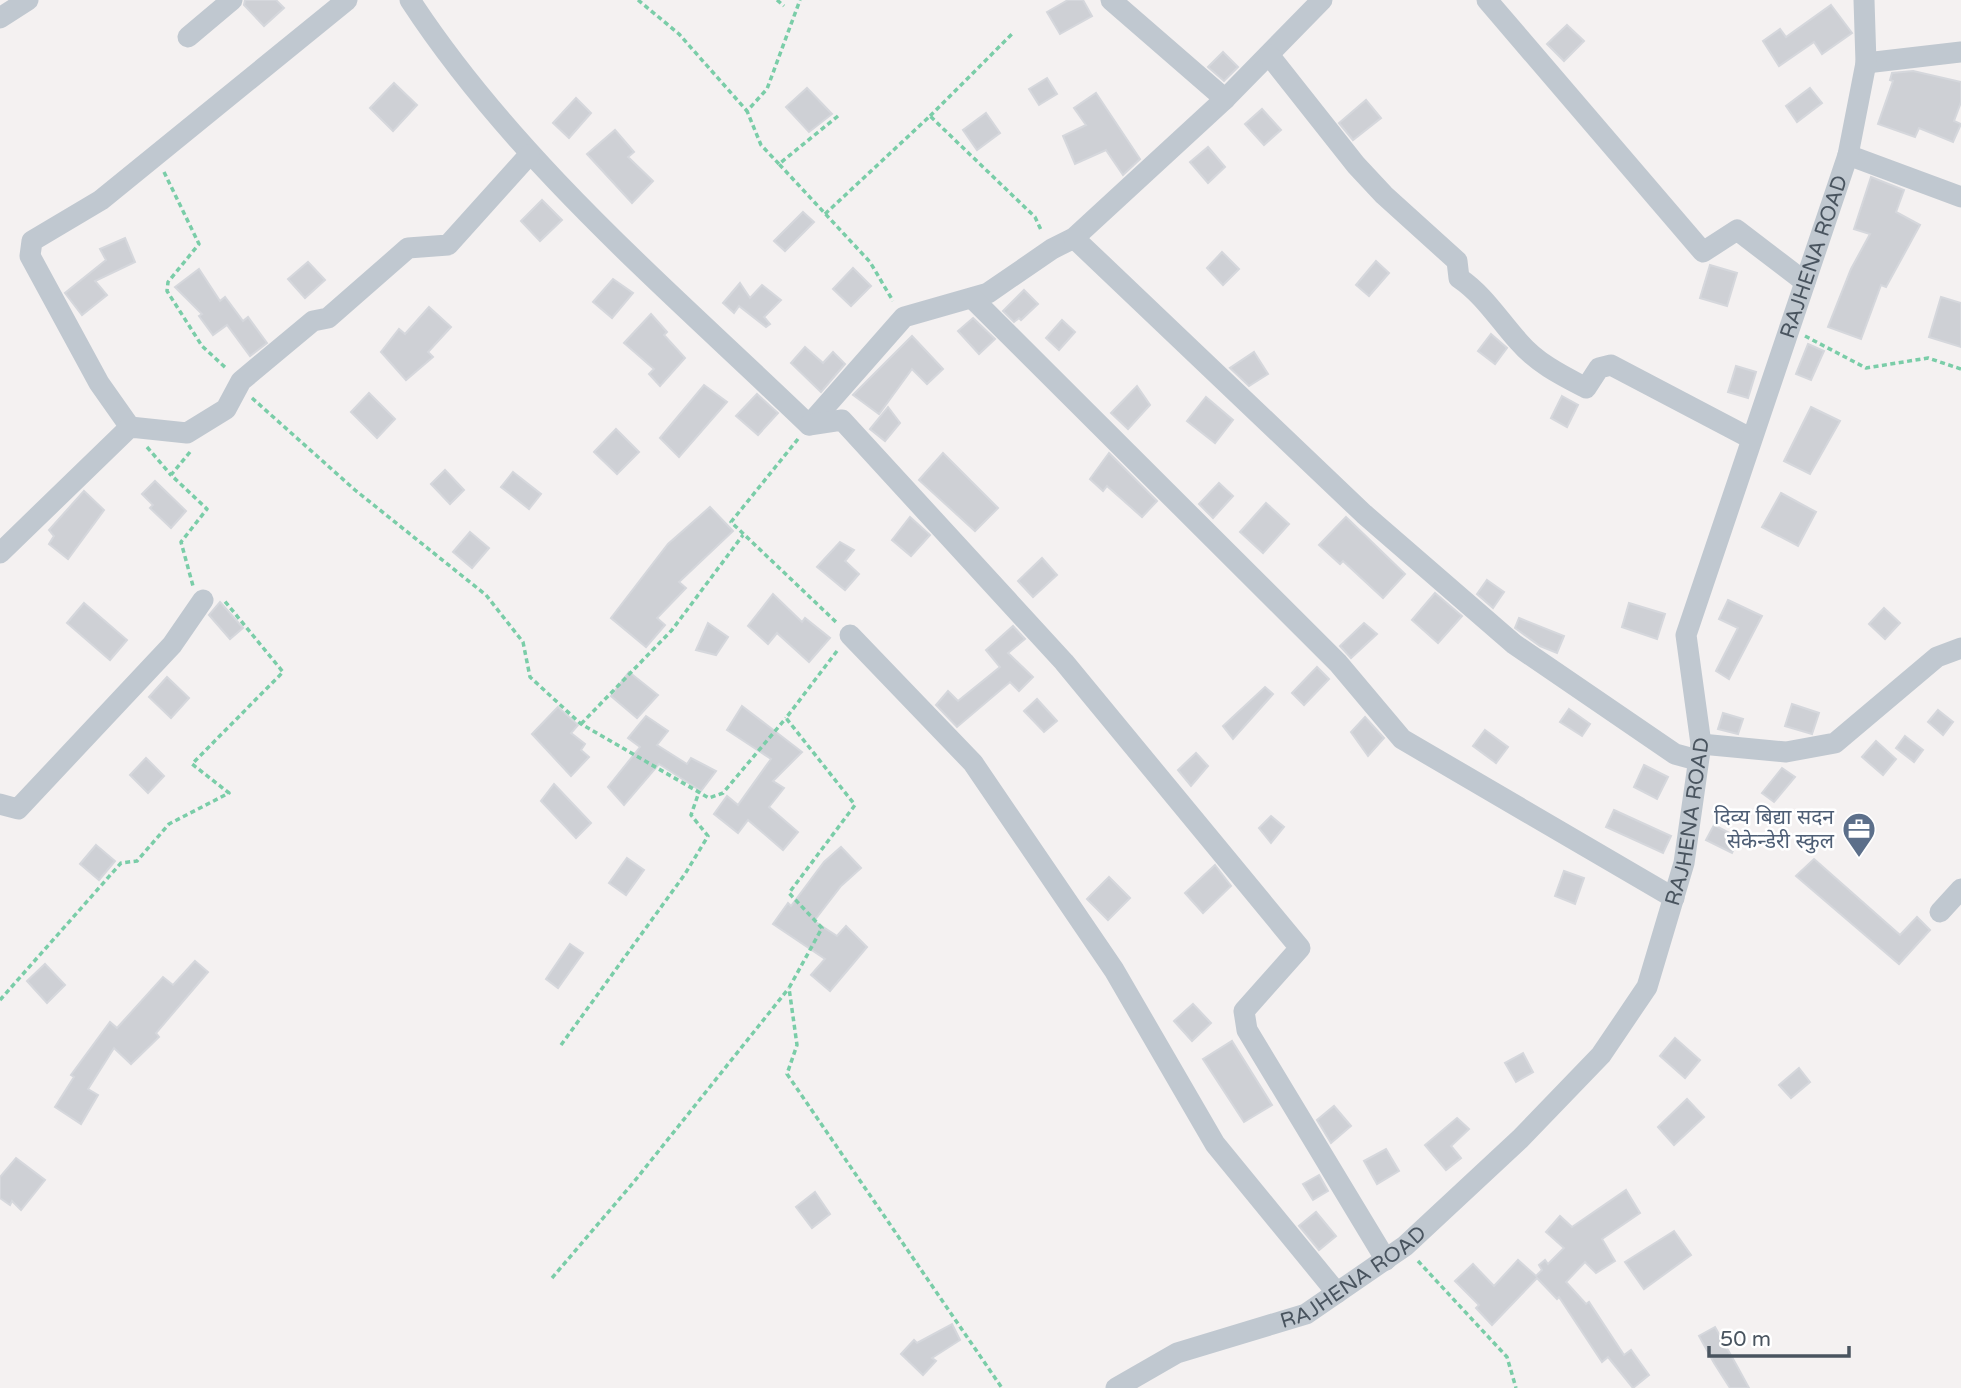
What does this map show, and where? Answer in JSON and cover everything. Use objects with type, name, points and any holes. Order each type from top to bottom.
[{"type":"street","points":[[0,18],[28,0]]},
{"type":"street","points":[[188,37],[232,0]]},
{"type":"street","points":[[130,427],[74,339],[29,248],[37,236],[101,200],[347,0]]},
{"type":"street","points":[[410,0],[448,58],[529,155],[809,425]]},
{"type":"street","points":[[1111,0],[1225,99]]},
{"type":"street","points":[[809,425],[904,317],[988,293],[1052,249],[1074,239],[1225,99],[1322,0]]},
{"type":"street","points":[[1487,0],[1703,252],[1737,230],[1805,282]]},
{"type":"street","name":"RAJHENA ROAD","points":[[1116,1388],[1177,1353],[1306,1314],[1405,1246],[1520,1139],[1601,1055],[1647,987],[1684,863],[1699,752],[1686,635],[1750,438],[1791,329],[1848,155],[1866,63],[1864,0]]},
{"type":"street","points":[[1866,63],[1961,52]]},
{"type":"street","points":[[1269,55],[1356,165],[1384,195],[1457,261],[1460,278],[1473,288],[1520,344],[1551,370],[1586,387],[1599,368],[1611,365],[1750,438]]},
{"type":"street","points":[[130,427],[187,433],[226,409],[241,381],[313,321],[328,318],[408,248],[448,245],[529,155]]},
{"type":"street","points":[[1848,155],[1961,197]]},
{"type":"street","points":[[1074,239],[1364,514],[1514,644],[1675,754],[1786,752],[1835,743],[1937,657],[1961,648]]},
{"type":"street","points":[[972,298],[1329,653],[1402,739],[1674,898]]},
{"type":"street","points":[[809,425],[842,420],[1064,662],[1300,948],[1244,1011],[1247,1030],[1386,1260]]},
{"type":"street","points":[[0,553],[130,427]]},
{"type":"street","points":[[0,804],[18,809],[172,645],[204,600]]},
{"type":"street","points":[[850,635],[973,763],[1114,970],[1215,1144],[1337,1293]]},
{"type":"street","points":[[1940,912],[1961,889]]},
{"type":"path","points":[[638,0],[679,34],[747,111],[761,145],[870,262],[904,317]]},
{"type":"path","points":[[777,0],[784,6]]},
{"type":"path","points":[[747,111],[767,89],[800,0]]},
{"type":"path","points":[[825,214],[930,116],[1013,33]]},
{"type":"path","points":[[930,116],[1035,217],[1052,249]]},
{"type":"path","points":[[779,164],[838,117]]},
{"type":"path","points":[[156,154],[199,244],[168,282],[167,291],[202,346],[241,381],[254,403],[355,490],[486,595],[523,642],[530,677],[581,724],[709,798],[723,793],[786,718],[850,635],[731,522],[809,425]]},
{"type":"path","points":[[1791,329],[1866,368],[1928,358],[1961,369]]},
{"type":"path","points":[[0,1000],[121,863],[137,861],[169,824],[229,793],[191,764],[283,672],[223,598],[208,606],[191,584],[181,542],[207,509],[171,475],[195,447]]},
{"type":"path","points":[[581,724],[672,630],[744,534]]},
{"type":"path","points":[[552,1278],[633,1183],[789,988],[822,928],[789,893],[855,805],[786,718]]},
{"type":"path","points":[[561,1045],[685,874],[708,836],[691,814],[699,792]]},
{"type":"path","points":[[789,988],[797,1045],[787,1074],[1002,1388]]},
{"type":"path","points":[[1405,1246],[1507,1357],[1516,1388]]},
{"type":"building","points":[[245,0],[276,0],[284,8],[264,26],[244,5]]},
{"type":"building","points":[[1068,0],[1083,0],[1092,16],[1060,34],[1047,12]]},
{"type":"building","points":[[1831,5],[1852,33],[1822,54],[1814,42],[1779,66],[1763,41],[1780,29],[1786,37]]},
{"type":"building","points":[[1567,25],[1584,41],[1564,61],[1547,44]]},
{"type":"building","points":[[1223,52],[1238,67],[1224,81],[1208,67]]},
{"type":"building","points":[[1913,71],[1961,82],[1961,102],[1954,121],[1961,124],[1953,142],[1919,128],[1915,137],[1878,124],[1893,81],[1890,80],[1892,73]]},
{"type":"building","points":[[1047,78],[1057,94],[1039,105],[1029,89]]},
{"type":"building","points":[[394,83],[417,105],[393,131],[370,108]]},
{"type":"building","points":[[807,88],[832,114],[809,132],[786,107]]},
{"type":"building","points":[[1810,88],[1822,103],[1797,122],[1786,106]]},
{"type":"building","points":[[1096,93],[1140,159],[1123,175],[1106,150],[1075,164],[1063,136],[1086,125],[1074,108]]},
{"type":"building","points":[[576,98],[591,113],[569,138],[553,123]]},
{"type":"building","points":[[1366,100],[1381,118],[1353,140],[1339,123]]},
{"type":"building","points":[[1262,109],[1281,130],[1264,145],[1245,124]]},
{"type":"building","points":[[986,113],[1000,133],[977,150],[963,130]]},
{"type":"building","points":[[615,130],[634,152],[628,157],[653,181],[632,203],[587,154]]},
{"type":"building","points":[[1208,147],[1225,167],[1208,183],[1190,162]]},
{"type":"building","points":[[1871,177],[1904,190],[1896,212],[1920,225],[1886,287],[1881,285],[1861,339],[1828,327],[1851,269],[1870,234],[1854,229]]},
{"type":"building","points":[[542,200],[562,220],[540,241],[521,221]]},
{"type":"building","points":[[803,212],[814,222],[785,251],[774,241]]},
{"type":"building","points":[[125,238],[135,262],[95,281],[107,295],[82,315],[65,293],[106,260],[100,249]]},
{"type":"building","points":[[1222,252],[1239,269],[1223,285],[1207,268]]},
{"type":"building","points":[[1376,261],[1389,273],[1369,296],[1356,285]]},
{"type":"building","points":[[308,262],[325,280],[305,298],[288,279]]},
{"type":"building","points":[[1710,265],[1737,273],[1727,306],[1700,298]]},
{"type":"building","points":[[853,268],[871,286],[851,306],[833,289]]},
{"type":"building","points":[[199,269],[220,301],[225,297],[243,321],[248,317],[267,343],[250,356],[227,325],[213,335],[199,316],[202,314],[175,287]]},
{"type":"building","points":[[613,279],[633,293],[612,318],[593,302]]},
{"type":"building","points":[[740,283],[750,298],[762,285],[781,300],[764,317],[770,324],[766,327],[739,306],[734,313],[723,303]]},
{"type":"building","points":[[1024,290],[1038,304],[1021,320],[1019,318],[1014,322],[1003,311]]},
{"type":"building","points":[[1941,297],[1961,303],[1961,347],[1929,337]]},
{"type":"building","points":[[429,307],[451,327],[428,352],[433,357],[406,380],[381,352],[399,329],[405,334]]},
{"type":"building","points":[[651,314],[667,332],[664,335],[685,358],[660,386],[649,374],[654,369],[624,343]]},
{"type":"building","points":[[973,318],[995,339],[979,354],[958,331]]},
{"type":"building","points":[[1062,320],[1075,332],[1059,350],[1046,338]]},
{"type":"building","points":[[1491,334],[1507,348],[1495,364],[1478,351]]},
{"type":"building","points":[[912,336],[943,369],[927,384],[912,369],[879,414],[853,395]]},
{"type":"building","points":[[1808,344],[1824,351],[1811,380],[1796,374]]},
{"type":"building","points":[[805,347],[823,363],[833,352],[845,364],[821,392],[791,363]]},
{"type":"building","points":[[1254,352],[1268,374],[1249,386],[1230,368]]},
{"type":"building","points":[[1736,366],[1756,372],[1748,398],[1728,392]]},
{"type":"building","points":[[704,385],[727,402],[679,457],[660,438]]},
{"type":"building","points":[[1137,386],[1150,405],[1128,429],[1111,413]]},
{"type":"building","points":[[369,393],[395,419],[377,438],[351,412]]},
{"type":"building","points":[[757,394],[778,413],[758,435],[736,416]]},
{"type":"building","points":[[1562,396],[1578,405],[1567,427],[1551,418]]},
{"type":"building","points":[[1206,397],[1233,420],[1215,443],[1187,421]]},
{"type":"building","points":[[888,407],[900,423],[885,441],[870,429]]},
{"type":"building","points":[[1811,407],[1840,421],[1810,474],[1784,461]]},
{"type":"building","points":[[616,429],[639,452],[617,474],[594,452]]},
{"type":"building","points":[[943,453],[998,508],[975,531],[919,480]]},
{"type":"building","points":[[1109,453],[1157,501],[1142,517],[1107,486],[1103,491],[1090,479]]},
{"type":"building","points":[[445,470],[464,490],[450,504],[431,484]]},
{"type":"building","points":[[513,472],[541,494],[529,509],[501,487]]},
{"type":"building","points":[[155,481],[186,511],[171,528],[150,508],[153,505],[142,494]]},
{"type":"building","points":[[1219,483],[1233,496],[1213,518],[1199,504]]},
{"type":"building","points":[[84,491],[104,510],[68,559],[49,544],[54,536],[49,530]]},
{"type":"building","points":[[1781,493],[1816,512],[1798,546],[1762,527]]},
{"type":"building","points":[[1266,503],[1289,524],[1263,553],[1240,532]]},
{"type":"building","points":[[710,507],[733,531],[679,582],[686,588],[657,618],[665,625],[646,647],[611,618],[668,544]]},
{"type":"building","points":[[910,517],[930,535],[911,556],[892,540]]},
{"type":"building","points":[[1346,517],[1405,574],[1383,598],[1343,561],[1340,564],[1319,545]]},
{"type":"building","points":[[470,532],[489,548],[472,568],[453,552]]},
{"type":"building","points":[[840,542],[854,550],[845,561],[859,574],[845,590],[817,567]]},
{"type":"building","points":[[1042,558],[1057,575],[1033,597],[1018,581]]},
{"type":"building","points":[[1487,580],[1504,592],[1493,608],[1477,594]]},
{"type":"building","points":[[1435,593],[1462,616],[1438,643],[1412,620]]},
{"type":"building","points":[[773,594],[802,622],[805,618],[830,638],[809,662],[777,633],[768,644],[748,626]]},
{"type":"building","points":[[1728,600],[1762,616],[1729,679],[1716,671],[1738,628],[1719,619]]},
{"type":"building","points":[[220,602],[243,628],[230,639],[209,615]]},
{"type":"building","points":[[84,603],[127,640],[110,660],[67,623]]},
{"type":"building","points":[[1629,603],[1665,614],[1657,639],[1622,627]]},
{"type":"building","points":[[1884,608],[1900,623],[1885,639],[1869,624]]},
{"type":"building","points":[[1519,618],[1564,636],[1557,653],[1540,646],[1515,628]]},
{"type":"building","points":[[708,623],[728,637],[716,655],[696,650]]},
{"type":"building","points":[[1364,623],[1377,634],[1351,658],[1340,646]]},
{"type":"building","points":[[1013,626],[1025,639],[1008,653],[1033,677],[1019,691],[1010,682],[957,727],[936,705],[948,691],[958,701],[1000,667],[986,650]]},
{"type":"building","points":[[1317,667],[1329,679],[1304,705],[1292,693]]},
{"type":"building","points":[[629,672],[658,695],[637,718],[611,696]]},
{"type":"building","points":[[167,677],[189,698],[171,718],[149,697]]},
{"type":"building","points":[[1265,687],[1273,694],[1233,739],[1223,726]]},
{"type":"building","points":[[1037,699],[1057,721],[1044,732],[1024,711]]},
{"type":"building","points":[[1792,704],[1819,713],[1812,734],[1785,726]]},
{"type":"building","points":[[742,706],[802,752],[773,781],[784,788],[769,807],[798,832],[783,850],[748,820],[738,833],[714,814],[727,796],[738,805],[771,759],[727,730]]},
{"type":"building","points":[[558,707],[578,725],[571,733],[585,744],[581,750],[589,757],[571,776],[532,734]]},
{"type":"building","points":[[1569,709],[1590,724],[1582,736],[1560,722]]},
{"type":"building","points":[[1938,710],[1953,722],[1943,735],[1928,722]]},
{"type":"building","points":[[1723,713],[1743,719],[1738,734],[1718,729]]},
{"type":"building","points":[[646,716],[668,731],[657,745],[687,764],[691,758],[716,771],[701,791],[659,764],[624,805],[608,787],[640,747],[628,738]]},
{"type":"building","points":[[1365,717],[1384,738],[1368,756],[1351,732]]},
{"type":"building","points":[[1485,730],[1508,747],[1496,763],[1473,746]]},
{"type":"building","points":[[1905,736],[1923,750],[1914,762],[1896,748]]},
{"type":"building","points":[[1876,741],[1896,759],[1883,775],[1862,757]]},
{"type":"building","points":[[1196,753],[1208,766],[1191,786],[1178,770]]},
{"type":"building","points":[[146,758],[164,776],[148,793],[130,775]]},
{"type":"building","points":[[1644,765],[1668,777],[1657,799],[1634,787]]},
{"type":"building","points":[[1782,768],[1795,777],[1774,802],[1762,793]]},
{"type":"building","points":[[554,784],[591,823],[576,838],[541,801]]},
{"type":"building","points":[[1614,810],[1671,836],[1663,853],[1606,827]]},
{"type":"building","points":[[1271,816],[1284,827],[1271,843],[1259,828]]},
{"type":"building","points":[[1714,825],[1739,838],[1732,853],[1706,840]]},
{"type":"building","points":[[96,845],[115,861],[99,880],[80,864]]},
{"type":"building","points":[[841,847],[861,868],[841,886],[814,921],[837,936],[846,926],[867,947],[830,991],[811,975],[825,959],[773,924],[788,903],[791,906],[824,862]]},
{"type":"building","points":[[627,858],[644,870],[626,895],[609,883]]},
{"type":"building","points":[[1814,859],[1900,935],[1917,917],[1930,930],[1899,964],[1796,876]]},
{"type":"building","points":[[1215,865],[1231,886],[1203,913],[1185,893]]},
{"type":"building","points":[[1564,871],[1584,878],[1575,904],[1555,896]]},
{"type":"building","points":[[1109,877],[1130,898],[1108,920],[1087,899]]},
{"type":"building","points":[[570,944],[583,953],[558,988],[546,979]]},
{"type":"building","points":[[195,961],[208,972],[156,1033],[159,1037],[131,1064],[114,1048],[88,1089],[98,1095],[81,1124],[55,1107],[74,1077],[71,1075],[110,1022],[117,1028],[163,977],[173,985]]},
{"type":"building","points":[[45,964],[65,985],[47,1003],[27,981]]},
{"type":"building","points":[[1193,1004],[1211,1023],[1192,1041],[1174,1021]]},
{"type":"building","points":[[1675,1038],[1700,1060],[1685,1078],[1660,1056]]},
{"type":"building","points":[[1232,1041],[1272,1105],[1244,1122],[1203,1059]]},
{"type":"building","points":[[1523,1053],[1533,1072],[1516,1082],[1505,1063]]},
{"type":"building","points":[[1799,1068],[1810,1082],[1791,1098],[1779,1085]]},
{"type":"building","points":[[1687,1099],[1704,1117],[1674,1145],[1658,1127]]},
{"type":"building","points":[[1334,1106],[1351,1126],[1331,1143],[1317,1120]]},
{"type":"building","points":[[1457,1118],[1469,1129],[1451,1146],[1461,1158],[1446,1170],[1425,1145]]},
{"type":"building","points":[[1386,1149],[1399,1171],[1377,1184],[1364,1161]]},
{"type":"building","points":[[16,1158],[45,1180],[21,1210],[12,1201],[10,1205],[0,1198],[0,1177]]},
{"type":"building","points":[[1319,1175],[1328,1191],[1313,1200],[1303,1184]]},
{"type":"building","points":[[1626,1190],[1640,1213],[1602,1239],[1615,1261],[1596,1273],[1585,1262],[1566,1282],[1586,1304],[1589,1302],[1624,1355],[1631,1350],[1649,1375],[1633,1388],[1608,1357],[1602,1362],[1559,1297],[1557,1299],[1537,1278],[1492,1325],[1476,1308],[1479,1305],[1455,1281],[1473,1264],[1494,1286],[1518,1260],[1536,1276],[1542,1270],[1539,1265],[1545,1260],[1548,1264],[1564,1248],[1546,1232],[1560,1216],[1572,1227]]},
{"type":"building","points":[[815,1192],[830,1214],[812,1228],[796,1207]]},
{"type":"building","points":[[1316,1212],[1336,1236],[1319,1250],[1299,1226]]},
{"type":"building","points":[[1674,1231],[1691,1255],[1644,1289],[1625,1262]]},
{"type":"building","points":[[952,1324],[960,1340],[932,1358],[936,1361],[923,1375],[901,1354],[914,1340],[917,1343]]},
{"type":"building","points":[[1715,1327],[1749,1388],[1730,1388],[1714,1363],[1699,1336]]},
{"type":"place","name":"दिव्य बिद्या सदन सेकेन्डेरी स्कुल","points":[[1859,859]]}]
